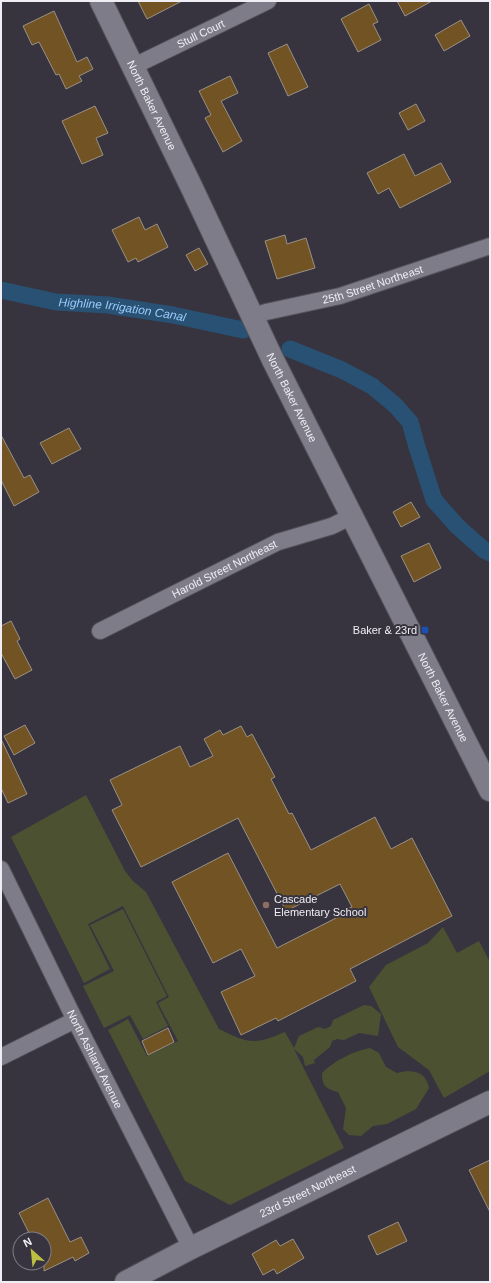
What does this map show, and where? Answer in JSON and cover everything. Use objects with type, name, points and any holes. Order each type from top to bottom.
[{"type":"main road","name":"North Baker Avenue","points":[[101,1],[134,66],[252,317],[490,790]]},
{"type":"main road","name":"23rd Street Northeast","points":[[126,1282],[191,1248],[490,1102]]},
{"type":"street","name":"Stull Court","points":[[134,66],[268,1]]},
{"type":"street","name":"25th Street Northeast","points":[[252,317],[266,312],[340,296],[490,246]]},
{"type":"street","name":"Harold Street Northeast","points":[[100,631],[278,542],[332,526],[352,516]]},
{"type":"street","name":"North Ashland Avenue","points":[[1,869],[75,1020],[191,1248]]},
{"type":"street","points":[[1,1057],[75,1020]]},
{"type":"green space","points":[[86,795],[125,871],[133,881],[146,892],[219,1029],[238,1038],[252,1041],[266,1039],[285,1032],[294,1048],[299,1036],[318,1027],[325,1029],[331,1026],[333,1020],[364,1005],[371,1006],[381,1014],[378,1036],[359,1033],[344,1040],[337,1039],[332,1041],[330,1047],[314,1060],[315,1063],[305,1066],[303,1057],[294,1049],[344,1148],[230,1205],[185,1181],[108,1030],[128,1019],[147,1056],[178,1041],[158,1003],[169,997],[123,906],[88,924],[110,969],[84,983],[11,837]]},
{"type":"green space","points":[[123,909],[167,996],[156,1002],[168,1026],[143,1039],[130,1015],[104,1028],[83,986],[114,971],[90,925]]},
{"type":"green space","points":[[443,927],[457,953],[479,941],[490,962],[490,1071],[444,1098],[429,1070],[398,1047],[369,987],[386,965],[428,943]]},
{"type":"green space","points":[[370,1048],[379,1053],[386,1067],[397,1073],[408,1071],[422,1075],[425,1078],[429,1088],[416,1109],[387,1124],[373,1126],[361,1136],[349,1135],[343,1129],[346,1108],[338,1092],[330,1090],[324,1084],[322,1073],[332,1064],[344,1057],[357,1051]]},
{"type":"building","points":[[138,1],[182,1],[147,19]]},
{"type":"building","points":[[397,1],[432,1],[405,16]]},
{"type":"building","points":[[369,4],[378,22],[373,24],[381,40],[358,52],[341,19]]},
{"type":"building","points":[[54,11],[77,62],[87,57],[93,69],[79,76],[82,81],[66,89],[59,74],[56,75],[39,42],[32,45],[23,26]]},
{"type":"building","points":[[461,20],[470,36],[444,51],[435,35]]},
{"type":"building","points":[[287,44],[308,87],[288,96],[268,53]]},
{"type":"building","points":[[230,76],[238,93],[221,101],[242,141],[223,152],[205,118],[211,115],[199,91]]},
{"type":"building","points":[[416,104],[425,121],[408,130],[399,113]]},
{"type":"building","points":[[95,106],[108,133],[96,138],[103,155],[82,164],[62,121]]},
{"type":"building","points":[[404,154],[415,176],[441,163],[451,182],[400,208],[389,188],[378,194],[367,173]]},
{"type":"building","points":[[139,217],[145,230],[157,224],[168,247],[138,262],[136,258],[128,262],[112,230]]},
{"type":"building","points":[[285,235],[287,244],[306,238],[315,268],[277,279],[265,241]]},
{"type":"building","points":[[199,248],[208,264],[195,271],[186,255]]},
{"type":"building","points":[[69,428],[81,449],[52,464],[40,443]]},
{"type":"building","points":[[1,435],[24,478],[30,475],[39,492],[14,506],[1,480]]},
{"type":"building","points":[[411,502],[420,517],[401,527],[393,512]]},
{"type":"building","points":[[429,543],[441,568],[414,582],[401,556]]},
{"type":"building","points":[[11,621],[20,639],[17,641],[32,670],[15,679],[1,653],[1,626]]},
{"type":"building","points":[[25,725],[35,743],[14,755],[4,736]]},
{"type":"building","points":[[241,726],[247,737],[252,734],[275,777],[271,779],[289,814],[292,813],[311,850],[375,817],[391,849],[412,838],[452,916],[350,969],[356,981],[278,1021],[276,1018],[241,1035],[221,992],[255,976],[241,949],[213,963],[172,882],[228,853],[277,948],[342,915],[341,912],[352,907],[340,884],[286,911],[238,818],[141,867],[112,810],[122,805],[110,780],[180,746],[190,767],[213,756],[204,739],[220,730],[223,735]]},
{"type":"building","points":[[1,739],[27,794],[8,803],[1,788]]},
{"type":"building","points":[[168,1028],[174,1042],[148,1055],[142,1041]]},
{"type":"building","points":[[490,1160],[490,1212],[469,1170]]},
{"type":"building","points":[[48,1198],[70,1242],[81,1237],[89,1253],[75,1261],[73,1257],[52,1267],[52,1231],[28,1231],[19,1213]]},
{"type":"building","points":[[398,1222],[407,1241],[377,1255],[368,1236]]},
{"type":"building","points":[[293,1239],[304,1258],[277,1274],[274,1269],[263,1275],[252,1254],[276,1240],[280,1246]]},
{"type":"waterway","name":"Highline Irrigation Canal","points":[[1,290],[56,302],[108,305],[173,315],[243,330]]},
{"type":"waterway","name":"Highline Irrigation Canal","points":[[290,349],[342,370],[372,386],[395,405],[410,422],[434,500],[457,526],[484,550],[490,553]]},
{"type":"place","name":"Baker & 23rd","points":[[425,630]]},
{"type":"place","name":"Cascade Elementary School","points":[[266,905]]}]
